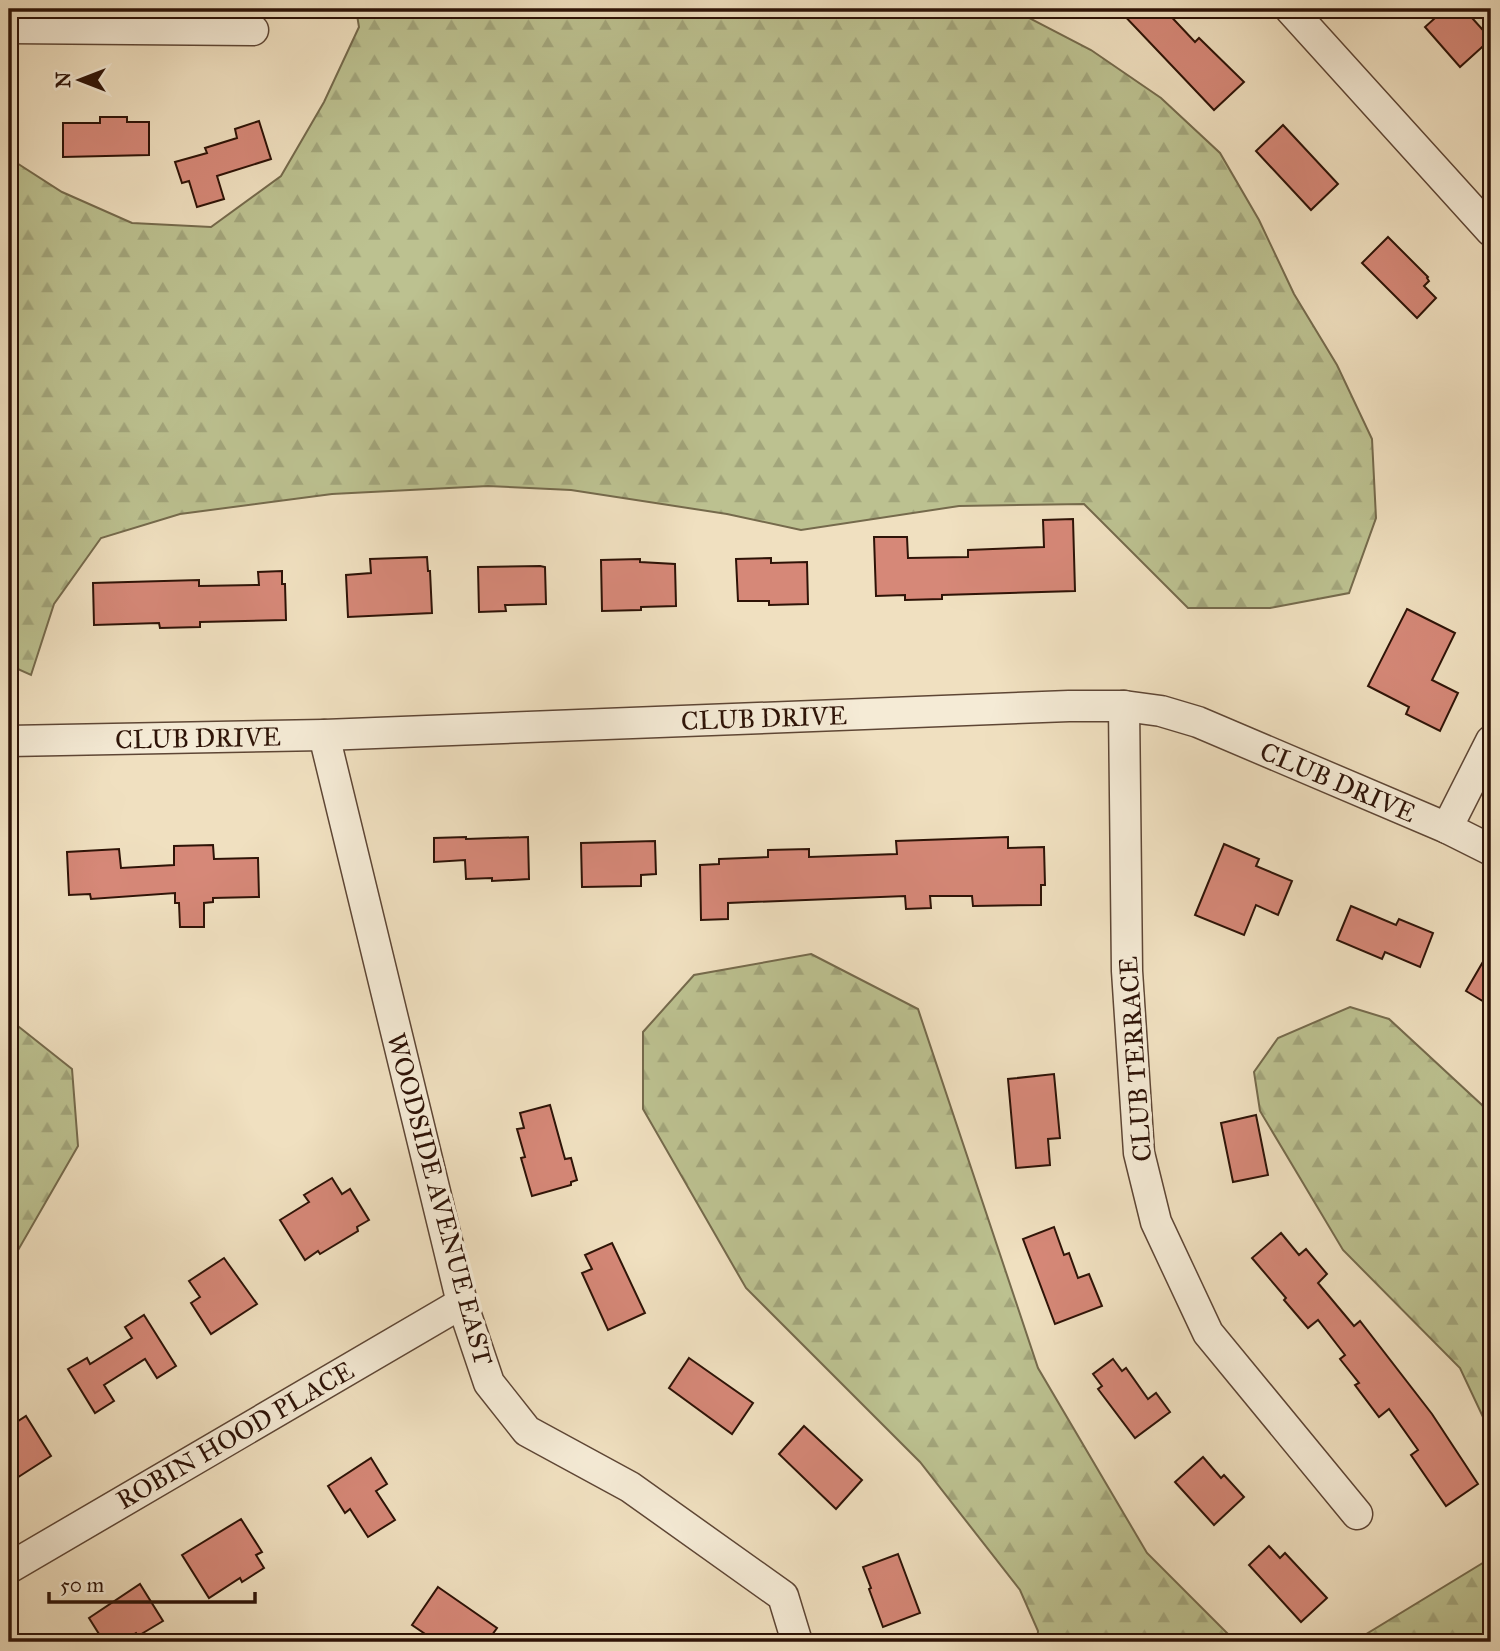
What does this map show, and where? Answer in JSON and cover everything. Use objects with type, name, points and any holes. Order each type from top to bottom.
[{"type":"street","points":[[1290,9],[1491,231]]},
{"type":"street","points":[[9,28],[253,30]]},
{"type":"street","name":"CLUB DRIVE","points":[[9,741],[324,735],[1124,706],[1161,711],[1198,722],[1447,828],[1491,850]]},
{"type":"street","name":"CLUB TERRACE","points":[[1124,706],[1127,971],[1139,1153],[1156,1222],[1208,1333],[1357,1514]]},
{"type":"street","name":"WOODSIDE AVENUE EAST","points":[[324,735],[462,1303],[489,1383],[527,1431],[630,1487],[783,1596],[797,1642]]},
{"type":"street","points":[[1447,828],[1491,741]]},
{"type":"street","name":"ROBIN HOOD PLACE","points":[[9,1568],[462,1303]]},
{"type":"green space","points":[[356,9],[1012,9],[1091,50],[1161,98],[1220,153],[1259,220],[1294,294],[1337,365],[1372,439],[1376,518],[1349,593],[1270,608],[1188,608],[1084,504],[959,506],[801,530],[727,514],[571,490],[488,486],[332,494],[180,514],[101,538],[54,604],[31,675],[9,665],[9,158],[62,192],[132,223],[211,227],[281,176],[324,102],[359,27]]},
{"type":"green space","points":[[811,954],[918,1009],[1038,1368],[1147,1553],[1236,1642],[1037,1642],[1038,1631],[1020,1590],[920,1462],[746,1288],[643,1109],[643,1032],[694,975]]},
{"type":"green space","points":[[1350,1007],[1389,1019],[1491,1116],[1491,1434],[1460,1368],[1343,1250],[1260,1111],[1254,1072],[1278,1038]]},
{"type":"green space","points":[[9,1019],[72,1069],[78,1146],[17,1252],[9,1260]]},
{"type":"green space","points":[[1491,1558],[1491,1642],[1260,1642],[1358,1639]]},
{"type":"building","points":[[1118,9],[1164,9],[1195,42],[1199,38],[1244,82],[1214,110]]},
{"type":"building","points":[[1445,9],[1464,9],[1491,39],[1460,67],[1425,27]]},
{"type":"building","points":[[100,117],[127,117],[127,122],[149,122],[149,155],[63,157],[63,123],[100,123]]},
{"type":"building","points":[[259,121],[271,159],[217,176],[224,199],[197,207],[189,181],[182,183],[175,162],[207,153],[205,148],[237,138],[235,129]]},
{"type":"building","points":[[1283,125],[1338,184],[1311,210],[1256,151]]},
{"type":"building","points":[[1388,237],[1428,277],[1429,281],[1424,286],[1436,298],[1417,318],[1362,263]]},
{"type":"building","points":[[1073,519],[1075,591],[942,595],[942,599],[905,600],[905,595],[876,596],[874,537],[907,537],[908,558],[968,557],[968,550],[1044,547],[1043,520]]},
{"type":"building","points":[[427,557],[432,613],[348,617],[346,575],[371,573],[370,559]]},
{"type":"building","points":[[771,558],[771,563],[807,562],[808,604],[769,605],[769,601],[738,601],[736,559]]},
{"type":"building","points":[[640,559],[640,562],[675,564],[676,606],[602,611],[601,560]]},
{"type":"building","points":[[478,567],[545,567],[546,604],[505,605],[506,611],[479,612]]},
{"type":"building","points":[[282,571],[286,620],[200,622],[200,627],[160,628],[159,623],[94,625],[93,583],[199,580],[199,586],[259,585],[258,572]]},
{"type":"building","points":[[1407,609],[1455,633],[1432,680],[1458,693],[1440,731],[1406,714],[1409,707],[1368,686]]},
{"type":"building","points":[[528,837],[529,879],[466,879],[465,860],[434,862],[434,838]]},
{"type":"building","points":[[1008,837],[1008,848],[1044,847],[1045,885],[1041,885],[1041,905],[973,906],[972,896],[930,896],[931,908],[906,909],[905,896],[728,903],[728,919],[701,920],[700,865],[719,864],[719,859],[768,857],[768,850],[809,849],[809,857],[897,854],[896,841]]},
{"type":"building","points":[[655,841],[656,874],[641,875],[641,886],[582,887],[581,843]]},
{"type":"building","points":[[1224,844],[1259,859],[1256,866],[1292,881],[1278,915],[1256,905],[1244,935],[1195,915]]},
{"type":"building","points":[[213,845],[214,859],[258,858],[259,897],[213,898],[213,902],[204,903],[204,927],[180,927],[179,903],[175,903],[175,893],[91,899],[90,894],[69,895],[67,852],[119,849],[121,868],[174,865],[174,846]]},
{"type":"building","points":[[1351,906],[1396,925],[1399,919],[1433,933],[1420,967],[1385,952],[1382,959],[1337,940]]},
{"type":"building","points":[[1491,948],[1491,1006],[1466,991]]},
{"type":"building","points":[[1054,1074],[1060,1138],[1048,1139],[1050,1165],[1016,1168],[1008,1079]]},
{"type":"building","points":[[550,1105],[565,1159],[571,1158],[577,1180],[571,1182],[571,1185],[532,1196],[521,1158],[525,1157],[517,1129],[524,1128],[520,1113]]},
{"type":"building","points":[[1256,1115],[1268,1175],[1233,1182],[1221,1123]]},
{"type":"building","points":[[332,1178],[342,1194],[350,1189],[369,1220],[357,1227],[358,1231],[305,1260],[280,1220],[309,1202],[304,1195]]},
{"type":"building","points":[[1054,1227],[1064,1255],[1069,1253],[1078,1278],[1089,1274],[1102,1306],[1055,1324],[1023,1239]]},
{"type":"building","points":[[1281,1233],[1299,1255],[1306,1249],[1327,1274],[1318,1283],[1354,1326],[1360,1321],[1432,1414],[1478,1484],[1446,1506],[1411,1455],[1418,1450],[1389,1409],[1379,1417],[1355,1385],[1359,1383],[1340,1359],[1345,1355],[1318,1320],[1308,1328],[1284,1300],[1286,1298],[1252,1258]]},
{"type":"building","points":[[612,1243],[645,1313],[608,1330],[582,1273],[592,1269],[585,1255]]},
{"type":"building","points":[[224,1258],[257,1304],[211,1334],[191,1303],[200,1297],[189,1281]]},
{"type":"building","points":[[144,1315],[176,1366],[157,1378],[145,1359],[104,1385],[114,1401],[95,1413],[68,1369],[87,1358],[90,1364],[132,1338],[125,1327]]},
{"type":"building","points":[[689,1358],[753,1403],[732,1434],[669,1388]]},
{"type":"building","points":[[1113,1359],[1122,1371],[1126,1368],[1148,1399],[1156,1393],[1170,1412],[1135,1438],[1098,1389],[1102,1386],[1093,1374]]},
{"type":"building","points":[[26,1416],[51,1456],[9,1483],[9,1427]]},
{"type":"building","points":[[804,1426],[862,1480],[836,1509],[779,1454]]},
{"type":"building","points":[[1203,1457],[1221,1478],[1224,1475],[1244,1497],[1214,1525],[1175,1482]]},
{"type":"building","points":[[371,1458],[387,1484],[376,1491],[395,1520],[368,1537],[350,1509],[345,1513],[328,1486]]},
{"type":"building","points":[[241,1519],[262,1552],[256,1555],[264,1568],[242,1582],[240,1578],[209,1598],[182,1555]]},
{"type":"building","points":[[1269,1546],[1280,1558],[1285,1553],[1327,1598],[1301,1622],[1249,1565]]},
{"type":"building","points":[[898,1554],[920,1613],[883,1627],[863,1567]]},
{"type":"building","points":[[140,1584],[163,1621],[138,1636],[136,1633],[121,1642],[104,1642],[89,1618]]},
{"type":"building","points":[[438,1587],[497,1628],[487,1642],[437,1642],[412,1625]]}]
